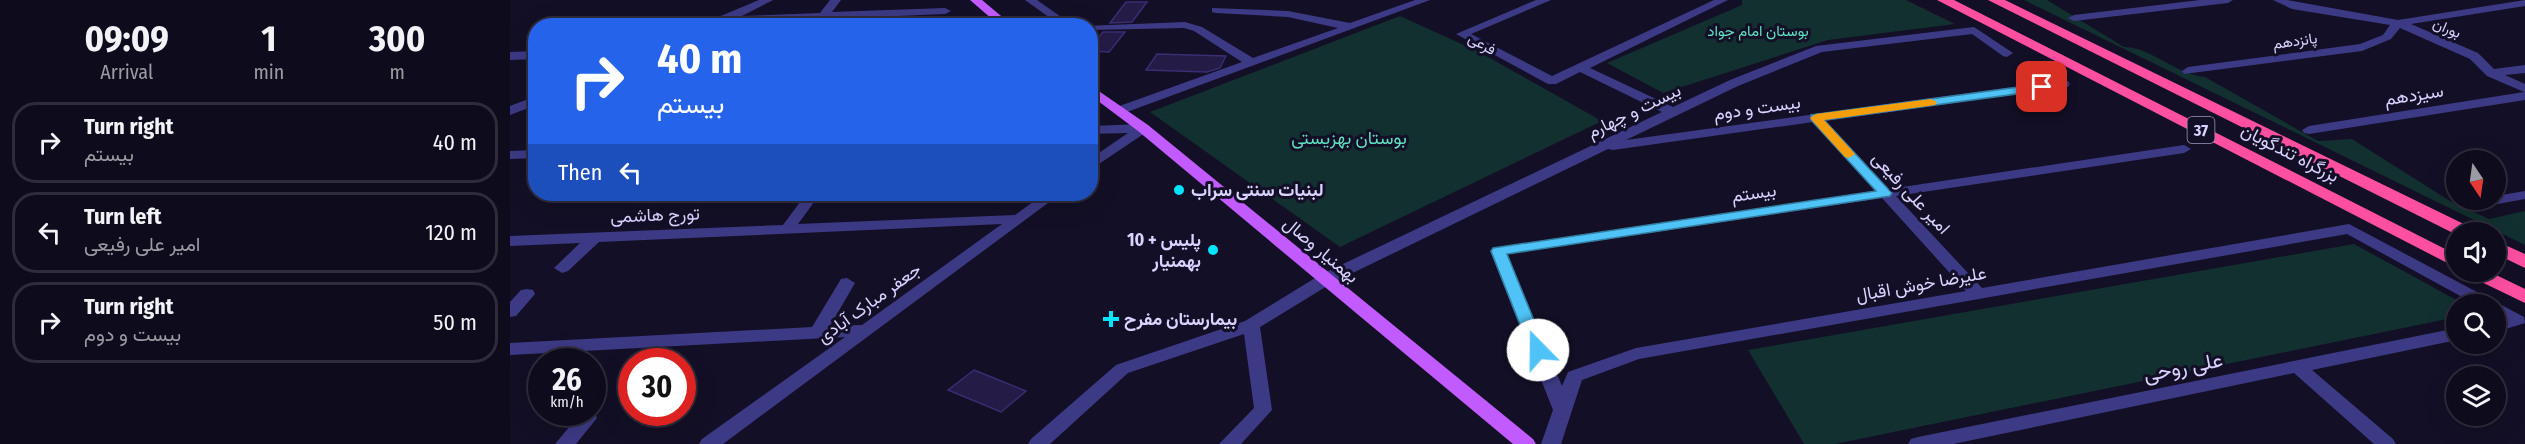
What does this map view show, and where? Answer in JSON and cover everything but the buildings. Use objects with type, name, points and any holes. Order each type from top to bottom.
[{"type":"highway","name":"بزرگراه تندگویان","points":[[1944,0],[2446,256]]},
{"type":"highway","name":"بزرگراه تندگویان","points":[[1995,0],[2446,222]]},
{"type":"highway","points":[[2506,252],[2525,262]]},
{"type":"highway","points":[[2496,282],[2525,297]]},
{"type":"main road","points":[[975,0],[998,18]]},
{"type":"main road","name":"بهمنیار وصال","points":[[1098,95],[1143,128],[1526,444]]},
{"type":"street","points":[[727,18],[768,0]]},
{"type":"street","points":[[824,16],[836,0]]},
{"type":"street","points":[[1030,0],[1057,18]]},
{"type":"street","points":[[1207,19],[1225,0]]},
{"type":"street","points":[[1119,111],[1425,0]]},
{"type":"street","name":"فرعی","points":[[1546,0],[1462,34],[1552,81],[1723,0]]},
{"type":"street","points":[[2074,18],[2228,0]]},
{"type":"street","name":"بوران","points":[[2278,0],[2292,6],[2398,23],[2474,56],[2485,65],[2491,74],[2525,89]]},
{"type":"street","points":[[2398,23],[2525,3]]},
{"type":"street","points":[[799,18],[945,11]]},
{"type":"street","points":[[1098,27],[1185,25],[1207,19],[1288,14],[1350,27]]},
{"type":"street","points":[[1207,19],[1252,63]]},
{"type":"street","name":"پانزدهم","points":[[2188,71],[2362,47],[2387,37],[2398,23]]},
{"type":"street","name":"بیست و چهارم","points":[[1038,444],[1122,369],[1251,325],[1326,279],[1734,83],[1820,50],[1974,30],[2007,53]]},
{"type":"street","points":[[510,56],[528,55]]},
{"type":"street","points":[[1579,67],[1672,112]]},
{"type":"street","points":[[2491,74],[2525,69]]},
{"type":"street","name":"بیست و دوم","points":[[1598,149],[2064,84]]},
{"type":"street","name":"سیزدهم","points":[[2309,130],[2525,96]]},
{"type":"street","points":[[510,111],[528,103]]},
{"type":"street","name":"امیر علی رفیعی","points":[[1816,118],[1978,294]]},
{"type":"street","points":[[1098,130],[1143,128]]},
{"type":"street","points":[[1098,161],[1143,128]]},
{"type":"street","name":"بیستم","points":[[1562,409],[1498,251],[2184,149]]},
{"type":"street","points":[[1098,153],[1109,153]]},
{"type":"street","points":[[510,155],[528,154]]},
{"type":"street","points":[[2506,198],[2525,195]]},
{"type":"street","points":[[786,229],[808,201]]},
{"type":"street","name":"جعفر مبارک آبادی","points":[[709,444],[1043,201]]},
{"type":"street","name":"تورج هاشمی","points":[[510,241],[1018,219]]},
{"type":"street","name":"علیرضا خوش اقبال","points":[[1551,444],[1574,376],[1636,354],[2349,229],[2469,294]]},
{"type":"street","points":[[562,268],[595,237]]},
{"type":"street","points":[[817,333],[847,283]]},
{"type":"street","points":[[510,312],[527,294]]},
{"type":"street","points":[[2506,314],[2518,321],[2506,324]]},
{"type":"street","points":[[1229,444],[1263,410],[1251,325]]},
{"type":"street","points":[[510,349],[865,330]]},
{"type":"street","name":"علی روحی","points":[[1918,444],[2446,336]]},
{"type":"street","points":[[2298,367],[2386,444]]},
{"type":"street","points":[[565,444],[581,426]]},
{"type":"green space","name":"بوستان امام جواد","points":[[1742,0],[1906,0],[1955,24],[1828,40],[1663,93],[1607,63],[1742,5]]},
{"type":"green space","points":[[2024,0],[2047,0],[2124,47],[2144,51],[2183,71],[2205,77],[2318,141],[2352,139],[2446,198],[2446,206]]},
{"type":"green space","name":"بوستان بهزیستی","points":[[1400,16],[1479,52],[1602,121],[1340,247],[1150,112]]},
{"type":"green space","points":[[2453,210],[2470,210],[2489,219],[2525,211],[2525,245],[2506,236],[2506,222],[2478,222]]},
{"type":"green space","points":[[2354,244],[2446,294],[2446,319],[1835,444],[1804,444],[1748,350]]},
{"type":"slow traffic","points":[[1849,154],[1816,118],[1931,102]]},
{"type":"place","name":"لبنیات سنتی سراب","points":[[1179,190]]},
{"type":"place","name":"پلیس + 10 بهمنیار","points":[[1213,250]]},
{"type":"place","name":"بیمارستان مفرح","points":[[1111,319]]},
{"type":"route","points":[[1538,350],[1498,251],[1885,193],[1816,118],[2042,87]]}]
